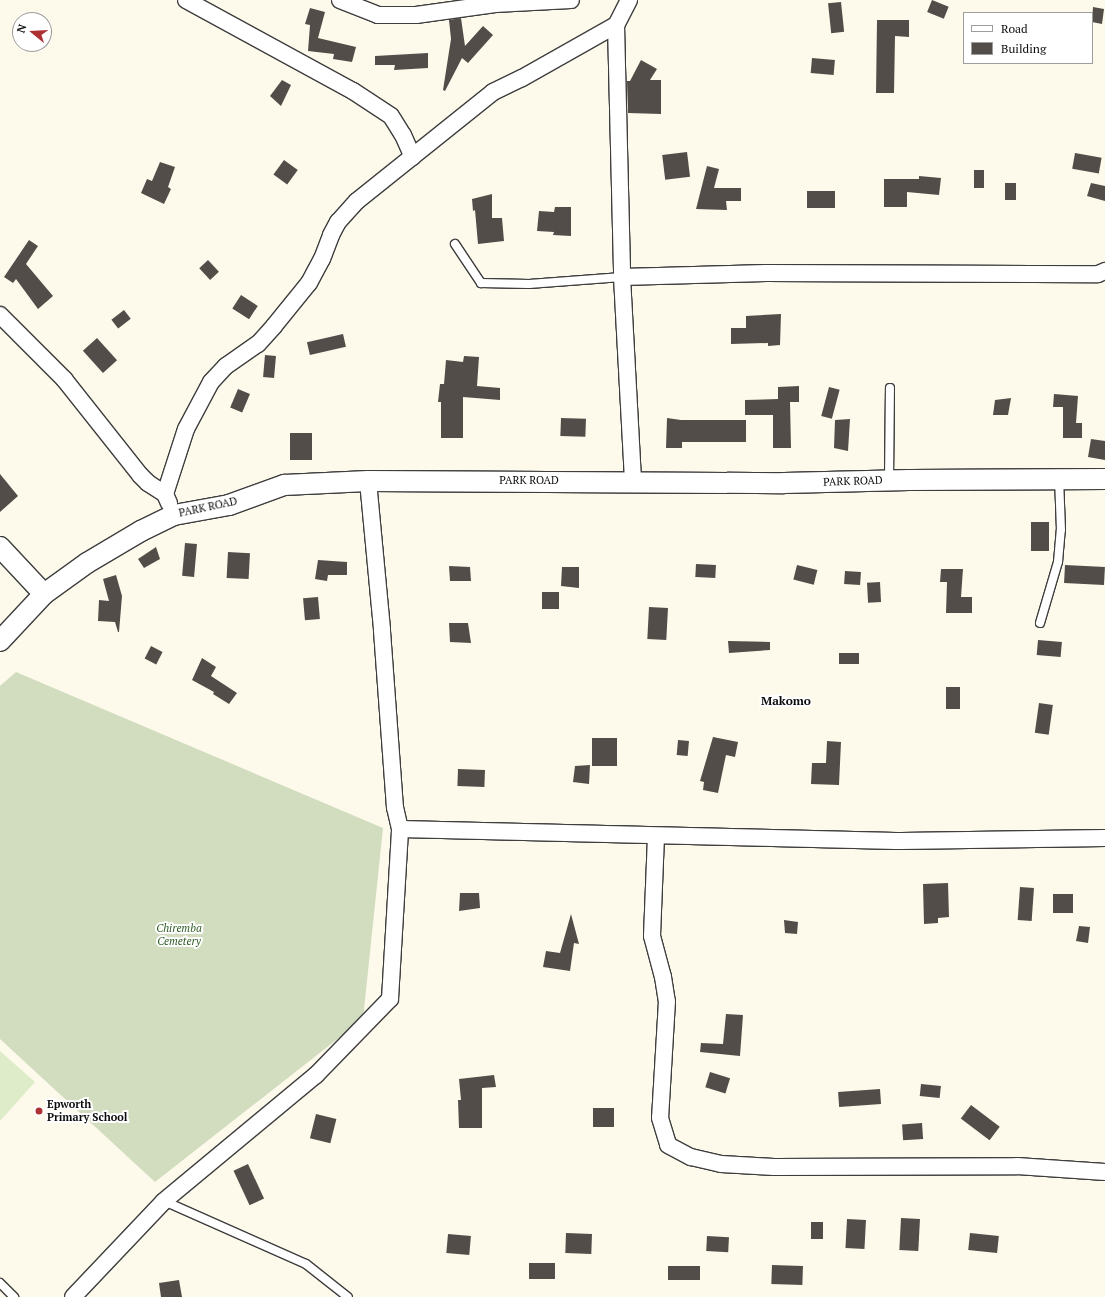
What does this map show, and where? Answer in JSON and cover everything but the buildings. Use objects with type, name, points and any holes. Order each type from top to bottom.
[{"type":"street","points":[[186,0],[353,91],[391,116],[403,135],[413,158]]},
{"type":"street","points":[[340,0],[378,15],[416,15],[496,2],[571,0]]},
{"type":"street","points":[[629,0],[616,25],[622,277],[633,481]]},
{"type":"street","points":[[165,494],[186,429],[211,382],[226,366],[258,344],[274,326],[308,283],[322,259],[331,235],[338,222],[357,201],[413,158],[494,92],[522,78],[616,25]]},
{"type":"street","points":[[622,277],[766,273],[1098,274],[1105,271]]},
{"type":"street","points":[[0,315],[64,379],[140,475],[148,483],[165,494],[174,514]]},
{"type":"street","name":"PARK ROAD","points":[[0,641],[44,594],[87,563],[141,531],[174,514],[229,505],[284,485],[368,481],[633,481],[784,483],[889,480],[1105,479]]},
{"type":"street","points":[[74,1297],[164,1201],[316,1075],[390,999],[400,829],[395,808],[382,629],[368,481]]},
{"type":"street","points":[[0,547],[44,594]]},
{"type":"street","points":[[400,829],[896,841],[1105,838]]},
{"type":"street","points":[[656,836],[652,936],[663,977],[667,1001],[660,1118],[668,1145],[691,1157],[721,1164],[774,1167],[1017,1166],[1105,1172]]},
{"type":"lane","points":[[455,244],[481,283],[529,284],[622,277]]},
{"type":"lane","points":[[889,480],[890,388]]},
{"type":"lane","points":[[1040,623],[1058,562],[1061,530],[1060,479]]},
{"type":"lane","points":[[164,1201],[306,1264],[348,1297]]},
{"type":"lane","points":[[0,1284],[14,1297]]},
{"type":"green space","name":"Chiremba Cemetery","points":[[16,672],[383,828],[363,1019],[155,1182],[0,1039],[0,686]]},
{"type":"green space","points":[[0,1051],[35,1082],[0,1121]]},
{"type":"place","name":"Epworth Primary School","points":[[39,1111]]},
{"type":"district","name":"Makomo","points":[[786,701]]}]
